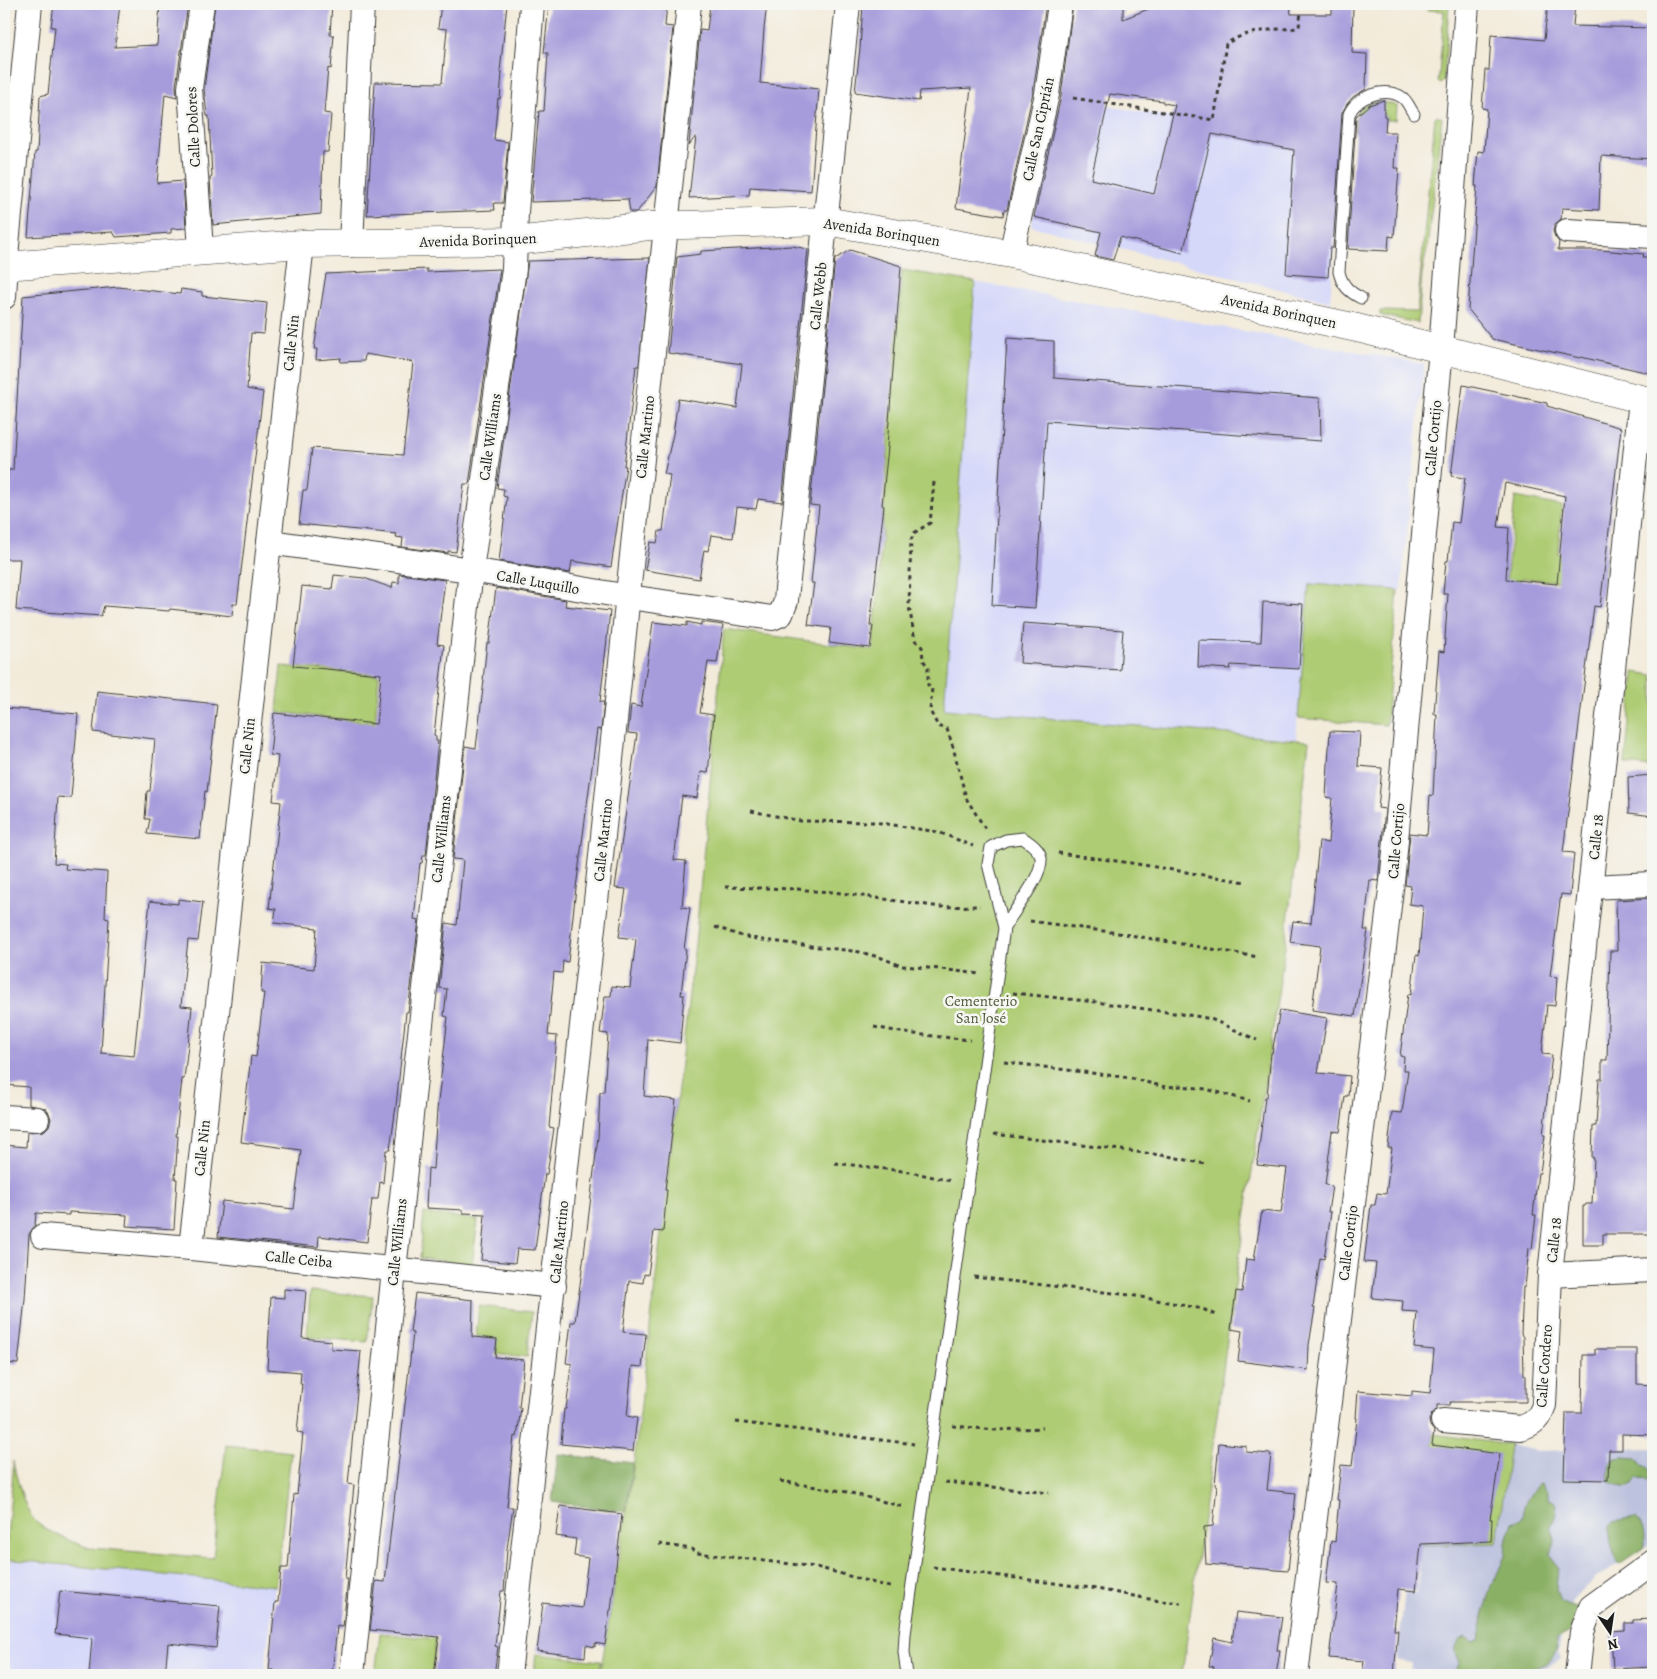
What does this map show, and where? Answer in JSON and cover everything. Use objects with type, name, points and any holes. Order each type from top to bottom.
[{"type":"street","points":[[4,297],[5,265],[30,4]]},
{"type":"street","name":"Calle Dolores","points":[[201,250],[190,88],[202,4]]},
{"type":"street","points":[[351,244],[362,4]]},
{"type":"street","name":"Calle Williams","points":[[352,1675],[394,1270],[471,570],[514,268],[532,4]]},
{"type":"street","name":"Calle Martino","points":[[509,1675],[554,1286],[629,597],[689,4]]},
{"type":"street","name":"Calle Webb","points":[[787,589],[848,4]]},
{"type":"street","name":"Calle San Ciprián","points":[[1011,254],[1047,94],[1060,4]]},
{"type":"street","name":"Calle Cortijo","points":[[1296,1675],[1393,873],[1441,349],[1467,4]]},
{"type":"street","name":"Avenida Borinquen","points":[[5,265],[302,244],[515,241],[667,225],[826,221],[1011,254],[1357,328],[1647,400]]},
{"type":"street","points":[[1567,231],[1653,236]]},
{"type":"street","name":"Calle Nin","points":[[191,1248],[302,244]]},
{"type":"street","name":"Calle 18","points":[[1550,1275],[1591,887],[1647,400]]},
{"type":"street","name":"Calle Luquillo","points":[[269,542],[471,570],[629,597],[772,618],[783,611],[787,589]]},
{"type":"street","points":[[1591,887],[1653,884]]},
{"type":"street","points":[[4,1117],[36,1120]]},
{"type":"street","name":"Calle Ceiba","points":[[44,1236],[191,1248],[554,1286]]},
{"type":"street","points":[[1550,1275],[1653,1270]]},
{"type":"street","name":"Calle Cordero","points":[[1443,1421],[1520,1428],[1532,1424],[1540,1416],[1544,1405],[1550,1275]]},
{"type":"street","points":[[1578,1675],[1582,1632],[1591,1607],[1653,1562]]},
{"type":"lane","points":[[1361,298],[1348,290],[1342,282],[1339,272],[1349,114],[1352,107],[1366,96],[1380,94],[1415,98]]},
{"type":"lane","points":[[1400,96],[1414,114]]},
{"type":"lane","points":[[907,1675],[904,1652],[910,1592],[932,1448],[997,978],[1007,923],[1037,876],[1041,858],[1036,848],[1023,838],[1006,840],[992,849],[988,864],[998,905],[1007,923]]},
{"type":"path","points":[[1047,94],[1214,120],[1226,44],[1245,34],[1299,27],[1301,12]]},
{"type":"path","points":[[934,482],[930,523],[914,533],[911,540],[909,606],[915,640],[922,647],[923,660],[928,667],[928,685],[932,688],[930,711],[938,726],[947,729],[966,798],[992,849]]},
{"type":"path","points":[[751,812],[802,821],[874,822],[938,832],[992,849]]},
{"type":"path","points":[[1038,852],[1048,851],[1246,882]]},
{"type":"path","points":[[725,887],[789,888],[834,892],[941,907],[998,905]]},
{"type":"path","points":[[1007,923],[1118,933],[1258,957]]},
{"type":"path","points":[[715,927],[742,936],[763,940],[860,952],[902,966],[971,972],[997,978]]},
{"type":"path","points":[[995,991],[1096,1002],[1195,1016],[1211,1019],[1257,1040]]},
{"type":"path","points":[[874,1027],[905,1034],[988,1042]]},
{"type":"path","points":[[986,1060],[1130,1078],[1165,1087],[1181,1086],[1206,1090],[1250,1101]]},
{"type":"path","points":[[976,1132],[1168,1156],[1205,1164]]},
{"type":"path","points":[[835,1163],[911,1172],[968,1185]]},
{"type":"path","points":[[956,1276],[1130,1295],[1203,1309],[1217,1316]]},
{"type":"path","points":[[736,1422],[810,1430],[932,1448]]},
{"type":"path","points":[[935,1424],[996,1430],[1043,1428]]},
{"type":"path","points":[[926,1480],[1049,1493]]},
{"type":"path","points":[[780,1481],[847,1492],[922,1510]]},
{"type":"path","points":[[659,1544],[691,1549],[697,1553],[816,1567],[910,1592]]},
{"type":"path","points":[[915,1565],[1091,1588],[1181,1604]]},
{"type":"shaded area","points":[[1349,42],[1330,302],[1031,226],[1061,98],[1217,125]]},
{"type":"shaded area","points":[[975,282],[1424,364],[1401,590],[1309,585],[1296,739],[943,710]]},
{"type":"shaded area","points":[[1510,1445],[1538,1451],[1653,1448],[1653,1542],[1595,1579],[1572,1601],[1564,1620],[1558,1653],[1561,1659],[1529,1675],[1410,1675],[1411,1663],[1397,1660],[1405,1591],[1417,1593],[1420,1563],[1405,1560],[1407,1544],[1497,1543]]},
{"type":"shaded area","points":[[8,1560],[275,1586],[264,1675],[4,1675],[4,1607]]},
{"type":"green space","points":[[1425,4],[1449,4],[1444,81],[1440,84],[1438,81],[1444,11],[1428,10],[1425,8]]},
{"type":"green space","points":[[1375,102],[1397,106],[1396,120],[1386,120],[1386,117],[1363,114],[1361,132],[1354,131],[1358,112],[1364,106]]},
{"type":"green space","points":[[1437,115],[1442,118],[1427,249],[1422,273],[1418,323],[1380,315],[1380,311],[1417,312],[1435,117]]},
{"type":"green space","name":"Cementerio San José","points":[[902,270],[975,282],[944,709],[1309,741],[1285,947],[1228,1333],[1182,1675],[600,1675],[632,1477],[640,1413],[696,935],[724,629],[873,650]]},
{"type":"green space","points":[[1515,497],[1562,506],[1558,553],[1606,558],[1602,586],[1521,578],[1518,595],[1505,594]]},
{"type":"green space","points":[[1309,584],[1398,590],[1386,725],[1298,718]]},
{"type":"green space","points":[[281,666],[379,675],[375,723],[277,712]]},
{"type":"green space","points":[[1634,672],[1653,675],[1653,767],[1625,764]]},
{"type":"green space","points":[[424,1213],[478,1220],[472,1265],[420,1258]]},
{"type":"green space","points":[[310,1291],[373,1296],[367,1342],[307,1337]]},
{"type":"green space","points":[[479,1306],[532,1312],[527,1357],[496,1353],[497,1339],[476,1336]]},
{"type":"green space","points":[[1434,1434],[1510,1445],[1497,1543],[1420,1545]]},
{"type":"green space","points":[[226,1445],[291,1452],[275,1586],[5,1559],[13,1461],[21,1492],[30,1515],[39,1524],[60,1537],[90,1548],[213,1558]]},
{"type":"green space","points":[[558,1454],[633,1463],[626,1512],[552,1502]]},
{"type":"green space","points":[[1622,1457],[1637,1458],[1642,1465],[1650,1470],[1653,1480],[1637,1479],[1633,1485],[1626,1487],[1608,1480],[1609,1466],[1613,1459]]},
{"type":"green space","points":[[1541,1483],[1548,1492],[1548,1499],[1557,1504],[1551,1526],[1555,1540],[1551,1554],[1558,1567],[1556,1590],[1560,1601],[1577,1607],[1579,1611],[1572,1630],[1557,1638],[1556,1652],[1551,1659],[1524,1675],[1456,1675],[1455,1672],[1460,1662],[1456,1655],[1457,1644],[1466,1637],[1473,1642],[1479,1639],[1484,1613],[1492,1586],[1505,1556],[1506,1543],[1513,1523],[1522,1518],[1527,1500],[1538,1484]]},
{"type":"green space","points":[[1636,1518],[1644,1531],[1643,1548],[1619,1564],[1612,1545],[1610,1526],[1613,1522]]},
{"type":"green space","points":[[380,1633],[436,1639],[432,1675],[375,1675]]},
{"type":"green space","points":[[536,1654],[601,1661],[598,1675],[533,1675]]},
{"type":"building","points":[[54,4],[120,4],[115,47],[157,45],[160,4],[188,4],[176,86],[177,97],[165,94],[157,183],[183,181],[186,228],[171,229],[171,233],[116,237],[113,232],[28,237],[35,152],[37,152],[40,96],[48,94],[55,27],[51,27]]},
{"type":"building","points":[[215,4],[332,4],[330,35],[334,35],[331,69],[328,68],[324,113],[331,114],[328,152],[323,152],[321,214],[213,225],[209,116],[207,116],[204,89]]},
{"type":"building","points":[[441,4],[507,4],[500,72],[502,72],[500,99],[498,98],[494,140],[508,142],[503,203],[494,203],[495,210],[367,215],[375,82],[442,83],[447,29],[438,28]]},
{"type":"building","points":[[549,4],[667,4],[665,26],[673,27],[657,186],[637,212],[630,212],[628,199],[531,202],[539,111],[544,111],[548,53],[544,53]]},
{"type":"building","points":[[710,4],[767,4],[760,83],[819,89],[811,191],[750,187],[749,195],[689,198],[696,136],[689,145],[700,30],[707,31]]},
{"type":"building","points":[[863,4],[916,4],[960,7],[960,4],[1046,4],[1033,92],[1007,210],[1004,210],[1003,216],[956,208],[971,88],[920,91],[919,101],[855,92]]},
{"type":"building","points":[[1073,4],[1123,4],[1123,19],[1161,4],[1290,4],[1291,14],[1332,14],[1332,4],[1353,4],[1352,53],[1367,54],[1366,89],[1353,97],[1342,113],[1333,248],[1330,248],[1328,277],[1286,274],[1294,150],[1212,134],[1183,253],[1120,237],[1113,260],[1095,256],[1101,232],[1034,217],[1061,96]],"holes":[[[1110,94],[1163,101],[1163,103],[1175,105],[1154,194],[1091,179]]]},
{"type":"building","points":[[1548,4],[1575,4],[1573,26],[1653,28],[1653,159],[1601,156],[1599,210],[1562,208],[1561,219],[1555,224],[1553,231],[1559,242],[1558,250],[1601,250],[1644,254],[1643,257],[1653,257],[1653,374],[1492,339],[1468,309],[1477,186],[1475,186],[1478,151],[1484,152],[1487,109],[1482,108],[1485,70],[1489,70],[1491,35],[1544,40]]},
{"type":"building","points":[[1384,100],[1385,132],[1396,132],[1394,168],[1399,168],[1394,237],[1389,236],[1388,251],[1348,249],[1356,116],[1369,105]]},
{"type":"building","points":[[792,246],[808,249],[782,502],[758,499],[756,509],[737,507],[733,538],[711,535],[708,551],[704,550],[699,579],[645,570],[650,542],[657,543],[659,531],[663,531],[670,475],[664,474],[673,434],[678,399],[737,408],[742,364],[668,353],[677,257],[701,254],[701,251]]},
{"type":"building","points":[[850,250],[901,266],[882,505],[884,506],[870,625],[873,626],[870,648],[829,643],[831,628],[808,625],[814,583],[811,583],[819,506],[810,505],[835,259]]},
{"type":"building","points":[[650,258],[639,366],[636,366],[624,466],[626,466],[611,567],[572,561],[570,573],[499,561],[507,497],[503,496],[504,489],[497,488],[528,261]]},
{"type":"building","points":[[427,269],[427,272],[500,269],[469,484],[464,484],[456,552],[448,551],[448,553],[402,547],[403,538],[396,537],[397,534],[299,524],[303,490],[307,490],[312,448],[403,455],[411,381],[413,362],[365,354],[364,361],[340,362],[341,358],[316,360],[317,349],[314,349],[326,274]]},
{"type":"building","points":[[118,287],[180,294],[181,289],[202,292],[202,296],[267,303],[264,334],[251,333],[247,389],[263,392],[237,604],[233,604],[232,616],[170,609],[169,611],[104,606],[101,616],[16,610],[20,559],[4,559],[4,541],[8,470],[13,470],[23,296]]},
{"type":"building","points":[[1007,338],[1054,341],[1054,378],[1320,398],[1321,441],[1047,421],[1035,608],[992,605]]},
{"type":"building","points":[[1463,385],[1547,403],[1547,406],[1621,428],[1600,607],[1594,606],[1563,852],[1574,853],[1570,895],[1561,894],[1550,976],[1557,977],[1555,1006],[1547,1005],[1542,1054],[1552,1055],[1543,1135],[1545,1135],[1533,1215],[1536,1215],[1532,1249],[1529,1248],[1525,1287],[1523,1287],[1521,1334],[1523,1337],[1524,1375],[1526,1376],[1526,1402],[1450,1402],[1449,1405],[1437,1405],[1437,1409],[1429,1420],[1430,1426],[1434,1431],[1432,1445],[1500,1454],[1490,1519],[1492,1519],[1491,1541],[1421,1544],[1416,1591],[1398,1589],[1394,1630],[1398,1630],[1394,1675],[1362,1675],[1364,1661],[1329,1658],[1338,1584],[1326,1583],[1331,1541],[1335,1542],[1341,1465],[1352,1466],[1358,1391],[1412,1396],[1412,1391],[1430,1393],[1434,1350],[1414,1348],[1417,1312],[1402,1311],[1403,1301],[1372,1298],[1376,1263],[1364,1262],[1371,1205],[1375,1205],[1377,1193],[1386,1194],[1392,1148],[1388,1148],[1392,1112],[1402,1113],[1408,1070],[1403,1070],[1404,1057],[1400,1056],[1408,994],[1411,995],[1416,955],[1419,956],[1423,906],[1409,904],[1411,886],[1405,885],[1410,833],[1427,835],[1430,795],[1433,796],[1437,714],[1434,714],[1439,651],[1444,652],[1448,594],[1443,594],[1446,561],[1448,561],[1452,522],[1459,523],[1465,478],[1451,476]],"holes":[[[1505,483],[1565,496],[1557,584],[1506,579],[1509,528],[1498,527]]]},
{"type":"building","points":[[399,574],[445,580],[437,644],[444,645],[434,735],[436,736],[436,741],[438,741],[426,855],[423,855],[422,863],[420,863],[414,919],[419,920],[408,1012],[406,1012],[396,1106],[390,1150],[386,1150],[383,1183],[380,1182],[378,1199],[372,1199],[367,1242],[319,1236],[318,1247],[218,1237],[222,1201],[294,1209],[301,1150],[241,1142],[251,1056],[256,1057],[264,993],[261,993],[263,963],[314,969],[317,928],[274,923],[276,909],[269,908],[281,802],[273,801],[278,756],[270,755],[274,713],[376,724],[381,674],[293,666],[302,586],[332,589],[334,575],[364,578],[392,588],[393,582],[399,583]]},
{"type":"building","points":[[496,588],[566,600],[565,606],[610,611],[600,702],[604,702],[601,730],[597,729],[568,962],[563,961],[562,973],[554,972],[548,1035],[557,1036],[549,1127],[554,1128],[547,1174],[545,1174],[535,1250],[517,1249],[515,1263],[481,1260],[485,1214],[463,1213],[463,1210],[426,1208],[428,1168],[433,1169],[437,1110],[448,1017],[444,1016],[447,989],[439,988],[446,923],[457,925],[463,860],[453,859],[465,746],[476,748],[487,643],[489,643]]},
{"type":"building","points":[[1263,602],[1303,604],[1299,669],[1231,665],[1230,669],[1198,667],[1199,640],[1261,642]]},
{"type":"building","points":[[653,622],[687,626],[687,622],[701,625],[701,622],[723,625],[717,663],[708,662],[700,713],[714,715],[708,773],[701,772],[697,798],[682,796],[674,860],[686,861],[682,907],[690,908],[684,949],[686,949],[681,995],[684,995],[680,1043],[648,1039],[644,1096],[676,1100],[665,1190],[667,1190],[663,1232],[654,1231],[648,1275],[644,1274],[643,1283],[629,1281],[623,1332],[646,1334],[642,1367],[632,1366],[627,1416],[637,1418],[633,1451],[561,1444],[564,1409],[566,1409],[572,1364],[566,1363],[571,1322],[575,1322],[584,1255],[598,1137],[600,1092],[604,1092],[608,1034],[600,1033],[605,996],[611,996],[612,986],[630,988],[636,939],[619,937],[626,889],[615,888],[637,734],[628,733],[631,705],[641,707]]},
{"type":"building","points":[[1023,623],[1123,630],[1120,670],[1020,663]]},
{"type":"building","points":[[97,691],[217,704],[200,839],[147,834],[150,819],[145,819],[147,791],[150,791],[155,739],[93,732]]},
{"type":"building","points":[[4,708],[78,714],[71,798],[58,797],[54,863],[66,864],[65,869],[107,872],[105,918],[109,919],[101,1053],[134,1056],[150,901],[178,904],[178,899],[203,902],[198,941],[188,940],[181,1006],[192,1007],[176,1136],[178,1136],[174,1229],[126,1226],[127,1215],[69,1212],[69,1215],[36,1213],[35,1225],[29,1234],[18,1364],[4,1363],[4,1145],[26,1147],[27,1132],[44,1131],[49,1126],[51,1119],[45,1108],[29,1105],[29,1087],[4,1085]]},
{"type":"building","points":[[1330,731],[1360,732],[1358,766],[1382,768],[1378,808],[1385,809],[1379,872],[1378,881],[1370,880],[1364,930],[1368,930],[1355,1016],[1312,1010],[1320,946],[1290,942],[1293,921],[1311,923],[1319,841],[1328,843],[1332,798],[1326,797]]},
{"type":"building","points":[[1653,775],[1653,816],[1629,813],[1628,777]]},
{"type":"building","points":[[1653,898],[1653,1234],[1603,1234],[1603,1245],[1583,1245],[1583,1206],[1592,1204],[1593,1126],[1596,1126],[1599,1079],[1602,1079],[1602,1060],[1607,1060],[1610,951],[1617,951],[1616,900]]},
{"type":"building","points":[[1280,1010],[1327,1018],[1318,1073],[1350,1076],[1348,1096],[1345,1096],[1340,1132],[1332,1131],[1325,1185],[1332,1186],[1328,1212],[1331,1212],[1324,1259],[1320,1258],[1309,1345],[1308,1370],[1238,1361],[1242,1331],[1231,1329],[1236,1291],[1242,1292],[1246,1259],[1254,1260],[1262,1211],[1281,1213],[1287,1168],[1257,1165],[1271,1053]]},
{"type":"building","points":[[284,1289],[306,1291],[302,1338],[331,1341],[331,1349],[361,1351],[348,1484],[354,1485],[345,1579],[348,1579],[343,1627],[337,1626],[332,1675],[273,1675],[274,1670],[269,1670],[275,1602],[278,1602],[281,1568],[288,1568],[294,1494],[297,1495],[303,1433],[297,1432],[302,1384],[300,1384],[301,1372],[267,1369],[271,1297],[284,1298]]},
{"type":"building","points":[[415,1293],[473,1300],[472,1337],[497,1339],[495,1357],[524,1360],[519,1408],[521,1408],[517,1437],[514,1436],[507,1507],[513,1507],[504,1591],[501,1591],[495,1646],[498,1647],[494,1675],[434,1675],[439,1637],[370,1630],[376,1581],[385,1582],[413,1333],[410,1332]]},
{"type":"building","points":[[1595,1349],[1637,1349],[1637,1384],[1653,1385],[1653,1435],[1622,1434],[1622,1450],[1609,1450],[1608,1480],[1564,1479],[1566,1413],[1582,1413],[1583,1355],[1595,1355]]},
{"type":"building","points":[[1219,1443],[1246,1446],[1246,1452],[1271,1454],[1267,1490],[1296,1493],[1288,1571],[1206,1564],[1204,1527],[1213,1526]]},
{"type":"building","points":[[560,1506],[622,1514],[605,1645],[595,1643],[595,1647],[586,1645],[585,1657],[537,1651],[543,1603],[582,1608],[588,1558],[574,1556],[576,1539],[556,1536]]},
{"type":"building","points":[[60,1591],[220,1606],[216,1648],[168,1643],[165,1675],[89,1675],[92,1638],[55,1634]]},
{"type":"building","points":[[1236,1612],[1282,1617],[1277,1650],[1280,1650],[1276,1675],[1212,1675],[1214,1667],[1209,1666],[1214,1638],[1232,1642]]},
{"type":"building","points":[[1653,1619],[1653,1667],[1613,1669],[1611,1632],[1625,1631],[1625,1623],[1633,1623],[1633,1620]]}]
